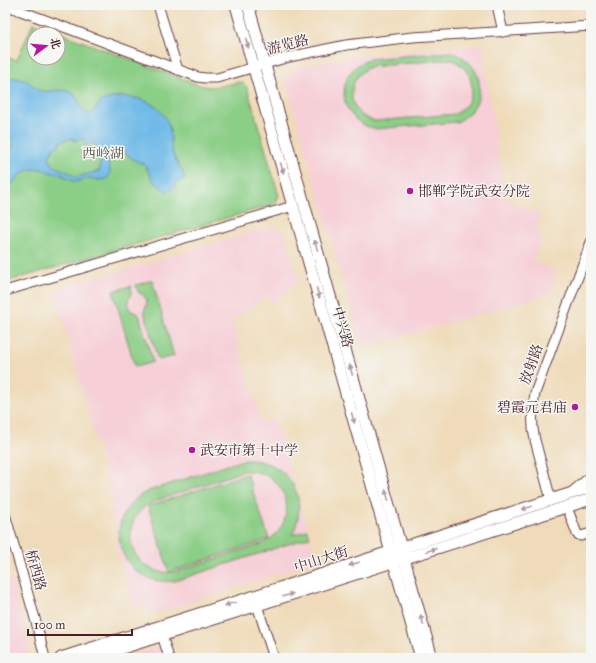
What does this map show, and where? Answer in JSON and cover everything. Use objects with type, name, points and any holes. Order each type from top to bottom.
[{"type":"main road","name":"中兴路","points":[[236,5],[259,66],[398,555],[421,658]]},
{"type":"main road","name":"中兴路","points":[[248,5],[259,66],[293,206],[398,555],[432,658]]},
{"type":"main road","name":"中山大街","points":[[91,658],[257,605],[551,500],[568,502],[591,487]]},
{"type":"main road","name":"中山大街","points":[[61,658],[307,580],[398,555],[568,502],[591,499]]},
{"type":"street","name":"游览路","points":[[5,5],[178,70],[198,77],[210,78],[217,78],[289,57],[346,46],[413,37],[591,26]]},
{"type":"street","points":[[158,5],[178,70]]},
{"type":"street","points":[[497,5],[503,32]]},
{"type":"street","points":[[5,291],[293,206]]},
{"type":"street","name":"放射路","points":[[551,500],[532,424],[535,393],[591,242]]},
{"type":"street","points":[[568,502],[591,476]]},
{"type":"street","points":[[568,502],[591,505]]},
{"type":"street","points":[[568,502],[577,534],[581,536],[591,533]]},
{"type":"street","name":"桥西路","points":[[5,514],[45,658]]},
{"type":"street","points":[[257,605],[274,658]]},
{"type":"street","points":[[162,635],[169,658]]},
{"type":"shaded area","name":"邯郸学院武安分院","points":[[482,45],[505,199],[541,214],[535,230],[543,233],[533,261],[557,270],[550,294],[362,348],[286,82],[287,77],[298,67],[373,54]]},
{"type":"shaded area","name":"武安市第十中学","points":[[273,226],[285,233],[299,281],[272,303],[266,296],[238,317],[231,319],[261,422],[275,418],[317,561],[151,615],[147,605],[134,609],[114,541],[119,540],[109,506],[114,504],[54,290]]},
{"type":"shaded area","points":[[11,578],[31,652],[5,658],[5,580]]},
{"type":"shaded area","points":[[169,643],[174,658],[124,658]]},
{"type":"green space","name":"西岭湖","points":[[33,23],[41,26],[32,26]]},
{"type":"green space","name":"西岭湖","points":[[66,35],[202,86],[211,87],[238,82],[243,83],[247,87],[279,196],[276,202],[272,205],[5,282],[5,57],[17,60],[26,39],[26,66],[66,66]]},
{"type":"green space","points":[[451,52],[463,57],[477,74],[480,85],[479,95],[475,105],[468,115],[457,122],[375,129],[362,124],[353,116],[347,107],[344,96],[345,85],[349,75],[357,66],[368,59]],"holes":[[[450,59],[459,63],[470,77],[472,85],[468,101],[463,108],[455,114],[375,121],[358,112],[354,104],[352,96],[356,79],[362,72],[370,67]]]},
{"type":"green space","points":[[152,280],[174,356],[158,360],[144,311],[147,300],[138,292],[136,285]]},
{"type":"green space","points":[[131,286],[132,293],[129,297],[128,306],[131,311],[139,315],[153,362],[135,367],[113,291]]},
{"type":"green space","points":[[247,460],[262,462],[285,474],[297,495],[299,508],[297,521],[292,535],[307,530],[310,537],[175,581],[155,580],[140,573],[128,562],[121,548],[119,532],[123,517],[132,502],[148,491]],"holes":[[[246,471],[261,473],[272,479],[281,488],[285,499],[286,511],[283,523],[276,534],[264,543],[175,572],[160,572],[147,567],[138,558],[132,547],[131,535],[133,523],[140,511],[152,502],[241,472]]]},
{"type":"green space","points":[[247,474],[269,539],[169,572],[148,506]]},
{"type":"water","points":[[13,78],[23,80],[41,91],[68,91],[75,96],[82,110],[89,114],[94,111],[101,101],[113,98],[132,97],[150,103],[164,115],[168,123],[173,154],[185,179],[178,181],[173,189],[167,192],[153,181],[145,165],[134,160],[125,153],[116,152],[111,154],[108,158],[110,174],[107,179],[99,180],[90,178],[75,182],[62,175],[40,169],[32,169],[19,176],[5,196],[5,150],[14,147],[11,138],[5,132],[5,79]],"holes":[[[73,138],[74,141],[84,139],[85,145],[91,143],[95,144],[99,152],[99,171],[77,177],[52,164],[49,158],[53,152],[52,148],[60,145],[59,142]]]},
{"type":"place","name":"邯郸学院武安分院","points":[[410,191]]},
{"type":"place","name":"碧霞元君庙","points":[[575,407]]},
{"type":"place","name":"武安市第十中学","points":[[192,450]]}]
